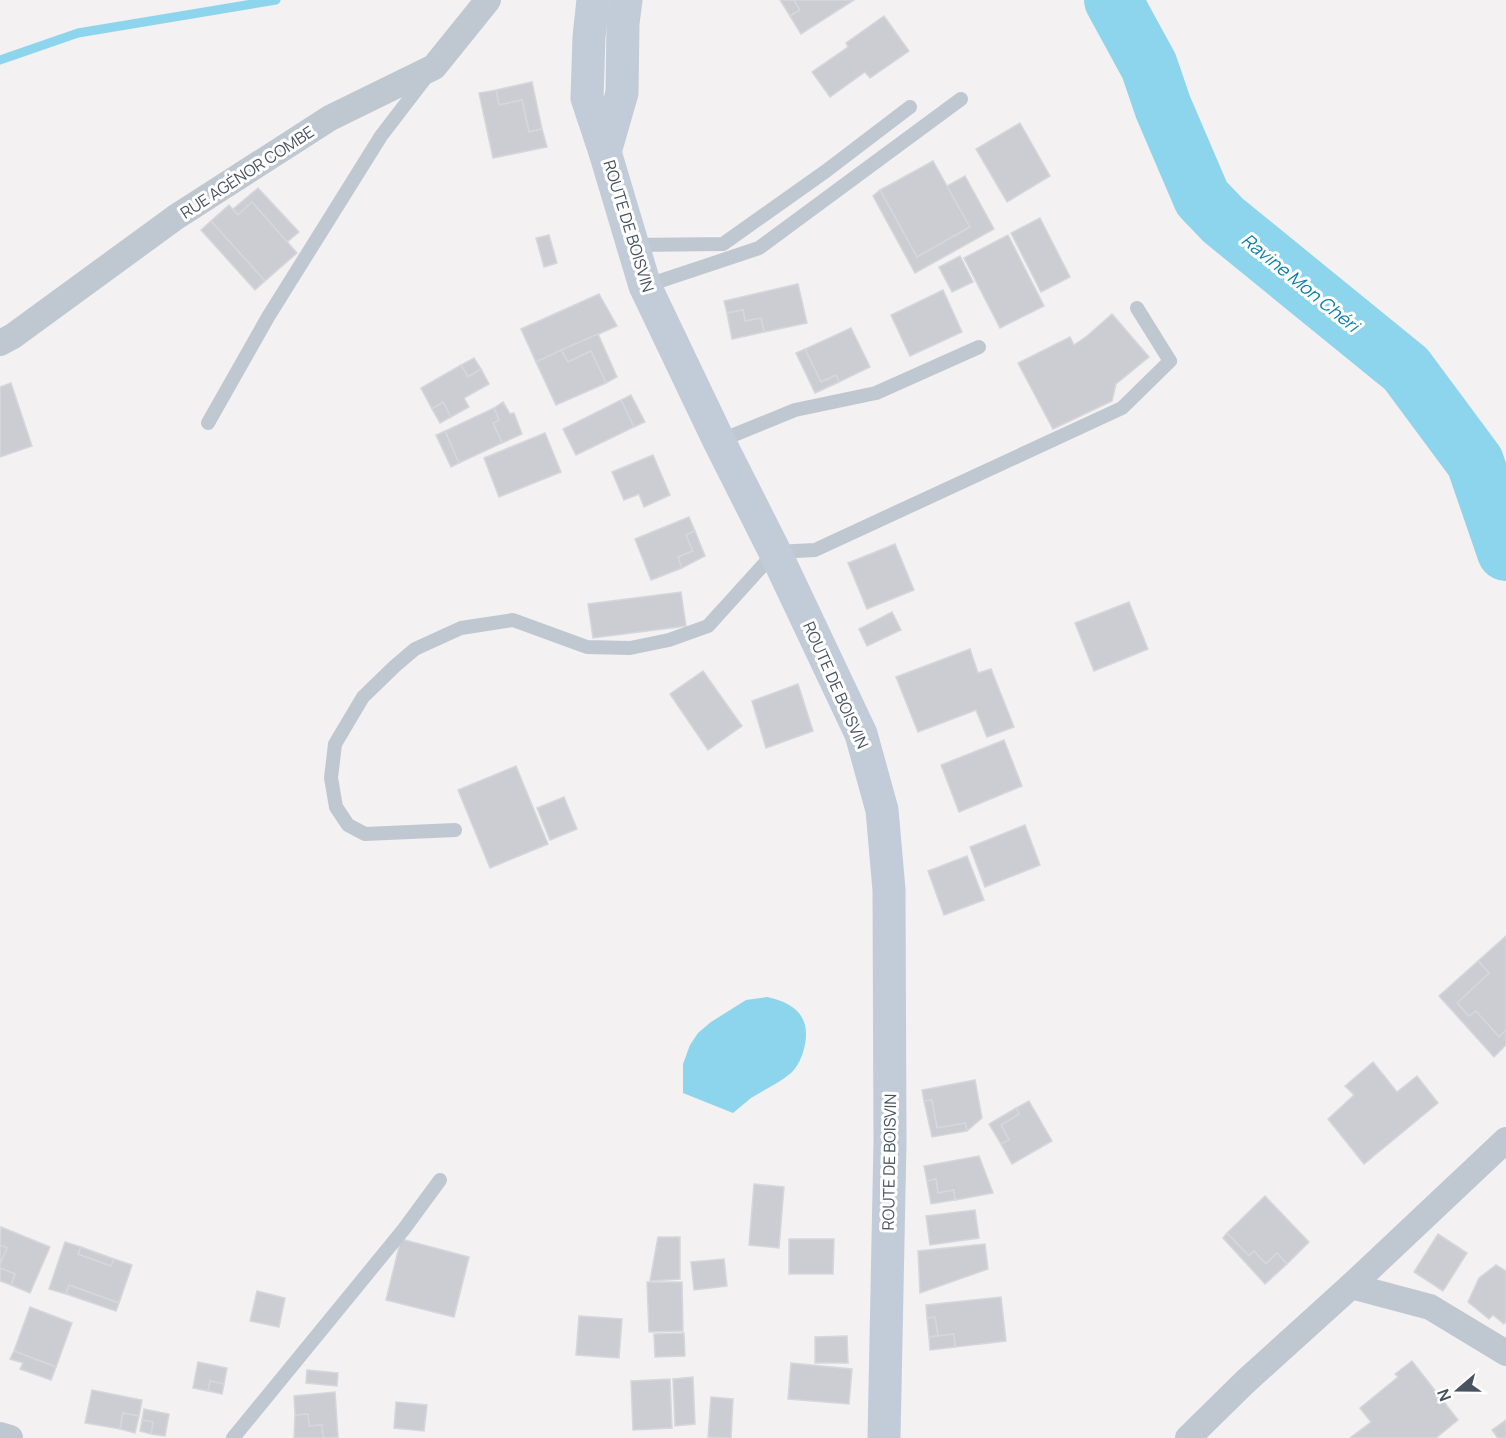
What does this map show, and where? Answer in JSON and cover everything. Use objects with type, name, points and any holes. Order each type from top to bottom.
[{"type":"main road","name":"ROUTE DE BOISVIN","points":[[593,0],[587,98],[645,286],[861,734],[882,810],[890,890],[890,1142],[884,1438]]},
{"type":"main road","name":"ROUTE DE BOISVIN","points":[[605,152],[622,93],[623,23],[626,0]]},
{"type":"street","name":"RUE AGÉNOR COMBE","points":[[0,343],[13,336],[176,218],[330,118],[434,67],[488,0]]},
{"type":"street","points":[[1188,1438],[1245,1382],[1506,1140]]},
{"type":"street","points":[[1351,1286],[1430,1307],[1506,1353]]},
{"type":"street","points":[[0,1435],[10,1438]]},
{"type":"lane","points":[[207,423],[268,317],[381,136],[434,67]]},
{"type":"lane","points":[[645,286],[759,248],[961,99]]},
{"type":"lane","points":[[632,245],[723,244],[826,171],[910,107]]},
{"type":"lane","points":[[456,830],[365,834],[348,825],[336,807],[331,778],[335,744],[363,697],[415,649],[461,628],[513,620],[587,647],[630,648],[669,640],[708,626],[775,552],[815,550],[1122,408],[1170,361],[1137,308]]},
{"type":"lane","points":[[719,441],[795,410],[876,393],[979,347]]},
{"type":"lane","points":[[234,1438],[404,1228],[440,1180]]},
{"type":"water","points":[[767,997],[794,1008],[806,1029],[804,1049],[793,1071],[751,1098],[733,1113],[683,1093],[683,1064],[690,1045],[698,1033],[746,1000]]},
{"type":"building","points":[[780,0],[794,0],[800,10],[790,16]]},
{"type":"building","points":[[794,0],[854,0],[801,34],[790,16],[800,10]]},
{"type":"building","points":[[884,16],[909,51],[870,78],[865,72],[830,97],[812,72],[848,47],[846,43]]},
{"type":"building","points":[[532,82],[542,129],[529,132],[522,100],[499,105],[496,90]]},
{"type":"building","points":[[496,90],[499,105],[522,100],[529,132],[542,129],[547,147],[493,158],[479,93]]},
{"type":"building","points":[[1020,123],[1050,176],[1007,202],[976,149]]},
{"type":"building","points":[[933,161],[970,227],[917,257],[880,190]]},
{"type":"building","points":[[965,176],[994,229],[915,273],[873,196],[880,190],[917,257],[970,227],[947,186]]},
{"type":"building","points":[[258,188],[299,232],[287,242],[252,202],[238,215],[233,209]]},
{"type":"building","points":[[252,202],[297,253],[265,281],[211,221],[229,205],[238,215]]},
{"type":"building","points":[[1040,218],[1070,277],[1041,292],[1011,233]]},
{"type":"building","points":[[211,221],[265,281],[255,290],[201,230]]},
{"type":"building","points":[[549,235],[557,263],[544,267],[536,238]]},
{"type":"building","points":[[1008,235],[1044,306],[1000,328],[964,258]]},
{"type":"building","points":[[960,256],[973,282],[952,292],[939,267]]},
{"type":"building","points":[[798,284],[807,323],[764,332],[761,318],[745,321],[743,310],[727,313],[724,301]]},
{"type":"building","points":[[943,290],[962,332],[910,356],[891,315]]},
{"type":"building","points":[[599,294],[617,326],[536,362],[521,329]]},
{"type":"building","points":[[743,310],[745,321],[761,318],[764,332],[732,339],[727,313]]},
{"type":"building","points":[[1112,314],[1149,357],[1116,384],[1112,401],[1053,429],[1018,363],[1070,337],[1074,345]]},
{"type":"building","points":[[851,328],[870,367],[839,382],[836,375],[821,382],[805,349]]},
{"type":"building","points":[[598,334],[617,377],[606,383],[591,351],[568,362],[561,350]]},
{"type":"building","points":[[805,349],[821,382],[836,375],[839,382],[815,393],[796,353]]},
{"type":"building","points":[[561,350],[568,362],[591,351],[606,383],[556,405],[536,362]]},
{"type":"building","points":[[474,358],[481,369],[468,377],[461,365]]},
{"type":"building","points":[[461,365],[468,377],[481,369],[489,384],[464,398],[469,407],[451,417],[443,402],[432,409],[421,388]]},
{"type":"building","points":[[11,383],[32,446],[0,457],[0,387]]},
{"type":"building","points":[[631,395],[645,422],[634,427],[621,400]]},
{"type":"building","points":[[621,400],[634,427],[576,455],[563,429]]},
{"type":"building","points":[[443,402],[451,417],[440,423],[432,409]]},
{"type":"building","points":[[503,402],[510,414],[514,413],[522,434],[502,443],[493,423],[499,420],[494,408]]},
{"type":"building","points":[[494,408],[499,420],[493,423],[502,443],[459,463],[445,431]]},
{"type":"building","points":[[445,431],[459,463],[451,467],[436,435]]},
{"type":"building","points":[[545,433],[561,472],[499,497],[484,458]]},
{"type":"building","points":[[653,455],[670,495],[644,507],[639,494],[624,500],[612,472]]},
{"type":"building","points":[[689,517],[695,531],[686,535],[693,551],[678,557],[682,568],[651,580],[635,539]]},
{"type":"building","points":[[695,531],[705,556],[682,568],[678,557],[693,551],[686,535]]},
{"type":"building","points":[[895,544],[914,590],[867,609],[848,563]]},
{"type":"building","points":[[681,592],[686,626],[593,638],[588,604]]},
{"type":"building","points":[[1129,602],[1148,649],[1094,671],[1075,623]]},
{"type":"building","points":[[892,612],[901,630],[867,646],[859,629]]},
{"type":"building","points":[[970,649],[978,673],[991,669],[1014,727],[987,737],[976,710],[918,732],[896,677]]},
{"type":"building","points":[[703,671],[742,726],[708,750],[670,694]]},
{"type":"building","points":[[798,684],[813,731],[766,748],[752,701]]},
{"type":"building","points":[[1004,740],[1022,786],[959,812],[941,765]]},
{"type":"building","points":[[516,766],[548,844],[490,868],[458,790]]},
{"type":"building","points":[[564,797],[577,829],[550,840],[537,808]]},
{"type":"building","points":[[1025,825],[1040,865],[985,887],[970,847]]},
{"type":"building","points":[[967,856],[984,900],[944,915],[928,871]]},
{"type":"building","points":[[1506,936],[1506,1030],[1499,1037],[1476,1011],[1469,1016],[1457,1003],[1489,973],[1478,961]]},
{"type":"building","points":[[1478,961],[1489,973],[1457,1003],[1469,1016],[1476,1011],[1499,1037],[1506,1030],[1506,1045],[1494,1057],[1439,996]]},
{"type":"building","points":[[1373,1062],[1397,1092],[1417,1076],[1438,1103],[1364,1164],[1328,1119],[1354,1095],[1345,1086]]},
{"type":"building","points":[[975,1080],[982,1118],[967,1131],[965,1123],[937,1128],[932,1100],[924,1101],[922,1090]]},
{"type":"building","points":[[932,1100],[937,1128],[965,1123],[967,1131],[932,1137],[924,1101]]},
{"type":"building","points":[[1029,1101],[1052,1141],[1012,1164],[1001,1144],[1009,1140],[1001,1125],[1019,1114],[1016,1108]]},
{"type":"building","points":[[1016,1108],[1019,1114],[1001,1125],[1009,1140],[1001,1144],[989,1124]]},
{"type":"building","points":[[979,1156],[993,1193],[955,1200],[954,1190],[938,1193],[936,1179],[927,1181],[924,1166]]},
{"type":"building","points":[[936,1179],[938,1193],[954,1190],[955,1200],[931,1204],[927,1181]]},
{"type":"building","points":[[754,1184],[784,1187],[779,1248],[749,1245]]},
{"type":"building","points":[[1265,1196],[1309,1242],[1287,1264],[1277,1253],[1266,1264],[1254,1251],[1249,1256],[1227,1233]]},
{"type":"building","points":[[975,1210],[979,1238],[930,1245],[926,1216]]},
{"type":"building","points":[[1,1227],[50,1247],[30,1293],[11,1285],[15,1274],[0,1268],[7,1248],[0,1245]]},
{"type":"building","points":[[1227,1233],[1249,1256],[1254,1251],[1266,1264],[1277,1253],[1287,1264],[1265,1284],[1223,1238]]},
{"type":"building","points":[[1438,1234],[1467,1253],[1443,1291],[1414,1272]]},
{"type":"building","points":[[658,1237],[680,1237],[680,1279],[650,1281]]},
{"type":"building","points":[[401,1239],[469,1257],[454,1317],[386,1300]]},
{"type":"building","points":[[789,1239],[834,1239],[833,1274],[789,1274]]},
{"type":"building","points":[[65,1242],[81,1247],[78,1254],[111,1266],[114,1259],[132,1265],[119,1303],[69,1285],[66,1294],[49,1289]]},
{"type":"building","points":[[985,1244],[988,1269],[920,1293],[918,1251]]},
{"type":"building","points":[[0,1245],[7,1248],[0,1264]]},
{"type":"building","points":[[81,1247],[114,1259],[111,1266],[78,1254]]},
{"type":"building","points":[[724,1259],[727,1286],[694,1290],[691,1262]]},
{"type":"building","points":[[1496,1265],[1506,1271],[1506,1322],[1504,1324],[1493,1315],[1489,1319],[1468,1302],[1479,1278]]},
{"type":"building","points":[[0,1268],[15,1274],[11,1285],[0,1281]]},
{"type":"building","points":[[647,1282],[682,1282],[683,1331],[649,1332]]},
{"type":"building","points":[[69,1285],[119,1303],[116,1311],[66,1294]]},
{"type":"building","points":[[257,1291],[285,1298],[279,1327],[250,1321]]},
{"type":"building","points":[[1001,1297],[1006,1341],[955,1347],[954,1334],[938,1336],[935,1317],[927,1318],[926,1305]]},
{"type":"building","points":[[30,1307],[72,1323],[56,1367],[14,1351]]},
{"type":"building","points":[[579,1316],[622,1319],[619,1358],[576,1355]]},
{"type":"building","points":[[935,1317],[938,1336],[929,1337],[927,1318]]},
{"type":"building","points":[[684,1333],[685,1356],[655,1357],[654,1334]]},
{"type":"building","points":[[954,1334],[955,1347],[930,1350],[929,1337]]},
{"type":"building","points":[[847,1336],[848,1363],[815,1363],[815,1337]]},
{"type":"building","points":[[14,1351],[56,1367],[51,1380],[20,1369],[23,1363],[10,1359]]},
{"type":"building","points":[[1412,1361],[1458,1420],[1436,1438],[1350,1438],[1371,1422],[1360,1408],[1398,1377],[1395,1374]]},
{"type":"building","points":[[198,1362],[227,1368],[224,1384],[210,1381],[208,1391],[193,1388]]},
{"type":"building","points":[[791,1363],[852,1369],[849,1404],[788,1399]]},
{"type":"building","points":[[307,1370],[338,1373],[337,1386],[306,1383]]},
{"type":"building","points":[[693,1377],[695,1424],[675,1426],[673,1379]]},
{"type":"building","points":[[670,1379],[672,1428],[633,1430],[631,1381]]},
{"type":"building","points":[[210,1381],[224,1384],[222,1394],[208,1391]]},
{"type":"building","points":[[92,1390],[142,1400],[139,1416],[123,1413],[120,1429],[85,1423]]},
{"type":"building","points":[[335,1392],[338,1437],[323,1438],[322,1425],[309,1426],[308,1414],[295,1415],[294,1396]]},
{"type":"building","points":[[711,1397],[733,1399],[731,1438],[708,1437]]},
{"type":"building","points":[[396,1402],[427,1405],[424,1431],[394,1428]]},
{"type":"building","points":[[144,1409],[169,1414],[165,1436],[151,1434],[153,1422],[142,1420]]},
{"type":"building","points":[[123,1413],[139,1416],[135,1433],[120,1429]]},
{"type":"building","points":[[308,1414],[309,1426],[322,1425],[323,1438],[294,1438],[295,1415]]},
{"type":"building","points":[[142,1420],[153,1422],[151,1434],[140,1431]]},
{"type":"building","points":[[1506,1420],[1506,1438],[1498,1438],[1492,1430]]},
{"type":"waterway","points":[[0,60],[78,33],[276,0]]},
{"type":"waterway","name":"Ravine Mon Chéri","points":[[1113,0],[1149,66],[1163,107],[1202,198],[1223,220],[1406,369],[1475,462],[1506,552]]}]
